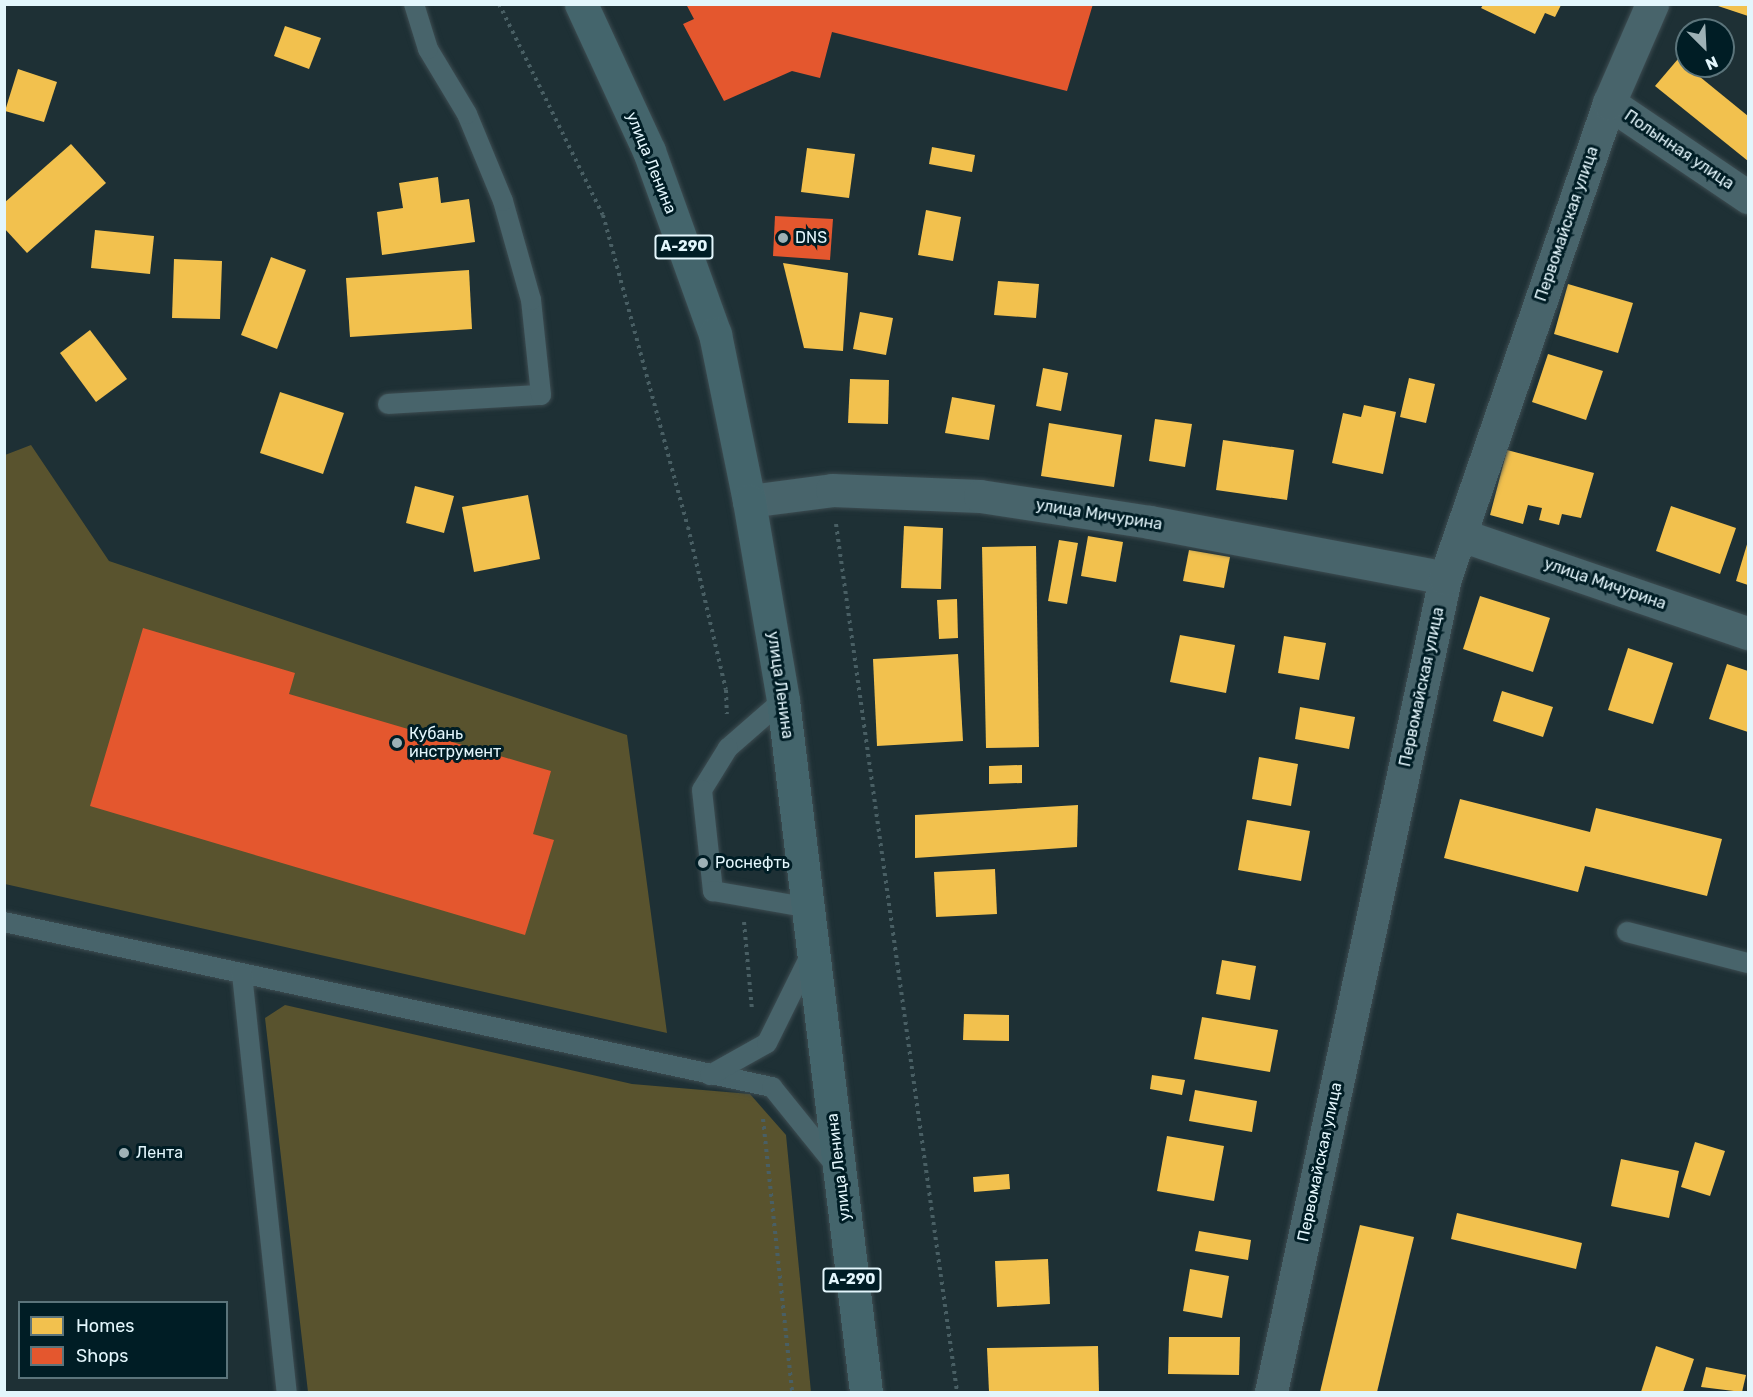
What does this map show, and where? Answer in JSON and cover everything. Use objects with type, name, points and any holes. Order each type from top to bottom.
[{"type":"highway","name":"улица Ленина","points":[[581,4],[649,151],[715,334],[749,501],[783,700],[815,946],[866,1392]]},
{"type":"street","name":"Первомайская улица","points":[[1271,1392],[1445,578],[1609,103],[1652,4]]},
{"type":"street","name":"Полынная улица","points":[[1609,103],[1749,197]]},
{"type":"street","name":"улица Мичурина","points":[[749,501],[832,490],[980,496],[1150,522],[1445,578]]},
{"type":"street","name":"улица Мичурина","points":[[1461,535],[1749,633]]},
{"type":"lane","points":[[388,404],[541,395],[531,300],[503,201],[466,114],[428,49],[414,4]]},
{"type":"lane","points":[[783,700],[728,748],[702,790],[713,891],[810,908]]},
{"type":"lane","points":[[4,922],[710,1076],[772,1087],[839,1168]]},
{"type":"lane","points":[[1627,932],[1749,963]]},
{"type":"lane","points":[[710,1076],[767,1043],[815,946]]},
{"type":"lane","points":[[242,974],[287,1392]]},
{"type":"path","points":[[499,4],[603,215],[688,527],[726,690],[728,748]]},
{"type":"path","points":[[832,490],[957,1392]]},
{"type":"path","points":[[742,896],[756,1049]]},
{"type":"path","points":[[759,1084],[792,1392]]},
{"type":"shaded area","points":[[31,445],[109,561],[627,735],[667,1033],[5,884],[5,455]]},
{"type":"shaded area","points":[[285,1005],[632,1084],[750,1094],[786,1135],[811,1392],[308,1392],[265,1018]]},
{"type":"building: Homes","points":[[1748,4],[1748,16],[1715,5]]},
{"type":"building: Homes","points":[[1483,5],[1561,5],[1555,17],[1545,13],[1535,34],[1481,8]]},
{"type":"building: Homes","points":[[285,26],[321,38],[309,69],[274,56]]},
{"type":"building: Homes","points":[[1675,63],[1675,78],[1701,78],[1748,116],[1748,161],[1655,86]]},
{"type":"building: Homes","points":[[18,69],[57,82],[44,122],[5,111]]},
{"type":"building: Homes","points":[[71,144],[106,183],[27,253],[4,228],[4,203]]},
{"type":"building: Homes","points":[[932,147],[975,155],[972,172],[929,164]]},
{"type":"building: Homes","points":[[807,148],[855,154],[849,198],[801,192]]},
{"type":"building: Homes","points":[[438,177],[441,203],[469,199],[475,242],[382,255],[377,212],[403,208],[399,183]]},
{"type":"building: Homes","points":[[926,210],[961,217],[953,261],[918,255]]},
{"type":"building: Homes","points":[[95,230],[154,236],[150,274],[91,268]]},
{"type":"building: Homes","points":[[271,257],[306,270],[277,349],[241,335]]},
{"type":"building: Homes","points":[[174,259],[222,261],[220,319],[172,318]]},
{"type":"building: Homes","points":[[783,263],[848,273],[843,351],[804,348]]},
{"type":"building: Homes","points":[[469,270],[472,329],[350,337],[346,278]]},
{"type":"building: Homes","points":[[998,281],[1039,284],[1036,318],[994,315]]},
{"type":"building: Homes","points":[[1568,284],[1633,303],[1618,353],[1554,334]]},
{"type":"building: Homes","points":[[860,312],[893,318],[886,355],[853,349]]},
{"type":"building: Homes","points":[[90,330],[127,379],[96,402],[60,353]]},
{"type":"building: Homes","points":[[1548,354],[1603,371],[1586,420],[1532,402]]},
{"type":"building: Homes","points":[[1043,368],[1068,373],[1061,411],[1036,406]]},
{"type":"building: Homes","points":[[1409,378],[1435,384],[1426,423],[1400,417]]},
{"type":"building: Homes","points":[[850,379],[889,380],[888,424],[848,423]]},
{"type":"building: Homes","points":[[280,392],[344,413],[323,474],[260,453]]},
{"type":"building: Homes","points":[[952,397],[995,405],[989,440],[945,433]]},
{"type":"building: Homes","points":[[1364,405],[1396,412],[1383,474],[1332,463],[1343,413],[1361,417]]},
{"type":"building: Homes","points":[[1155,419],[1192,424],[1185,467],[1149,461]]},
{"type":"building: Homes","points":[[1049,423],[1122,435],[1114,487],[1041,476]]},
{"type":"building: Homes","points":[[1223,440],[1294,450],[1287,500],[1216,490]]},
{"type":"building: Homes","points":[[1507,450],[1594,473],[1581,518],[1562,514],[1559,525],[1539,520],[1542,508],[1528,505],[1523,524],[1490,515]]},
{"type":"building: Homes","points":[[415,486],[454,496],[444,533],[406,523]]},
{"type":"building: Homes","points":[[528,495],[540,559],[474,572],[462,507]]},
{"type":"building: Homes","points":[[1671,506],[1736,528],[1720,574],[1656,551]]},
{"type":"building: Homes","points":[[904,526],[943,528],[941,589],[901,588]]},
{"type":"building: Homes","points":[[1088,536],[1123,542],[1116,582],[1081,576]]},
{"type":"building: Homes","points":[[1059,540],[1078,543],[1067,604],[1048,601]]},
{"type":"building: Homes","points":[[1748,541],[1748,585],[1736,581]]},
{"type":"building: Homes","points":[[1036,546],[1039,747],[986,748],[982,547]]},
{"type":"building: Homes","points":[[1189,550],[1230,557],[1224,588],[1183,581]]},
{"type":"building: Homes","points":[[1480,596],[1550,618],[1533,672],[1463,649]]},
{"type":"building: Homes","points":[[957,599],[958,638],[939,639],[937,600]]},
{"type":"building: Homes","points":[[1180,635],[1235,645],[1226,693],[1170,682]]},
{"type":"building: Homes","points":[[1284,636],[1326,643],[1319,680],[1278,673]]},
{"type":"building: Homes","points":[[1628,648],[1673,663],[1653,724],[1608,710]]},
{"type":"building: Homes","points":[[958,654],[963,741],[877,746],[873,659]]},
{"type":"building: Homes","points":[[1727,664],[1748,671],[1748,732],[1709,719]]},
{"type":"building: Homes","points":[[1502,691],[1553,707],[1543,737],[1493,721]]},
{"type":"building: Homes","points":[[1300,707],[1355,717],[1349,749],[1295,739]]},
{"type":"building: Homes","points":[[1259,757],[1298,764],[1291,806],[1252,799]]},
{"type":"building: Homes","points":[[1022,765],[1022,783],[989,784],[989,766]]},
{"type":"building: Homes","points":[[1460,799],[1590,832],[1596,808],[1722,839],[1707,896],[1585,866],[1578,892],[1444,858]]},
{"type":"building: Homes","points":[[1078,805],[1077,847],[915,858],[915,815]]},
{"type":"building: Homes","points":[[1247,820],[1310,831],[1301,881],[1238,870]]},
{"type":"building: Homes","points":[[995,869],[997,914],[936,917],[934,872]]},
{"type":"building: Homes","points":[[1222,960],[1256,966],[1250,1000],[1216,994]]},
{"type":"building: Homes","points":[[964,1014],[1009,1015],[1009,1041],[963,1040]]},
{"type":"building: Homes","points":[[1202,1017],[1278,1030],[1270,1072],[1194,1059]]},
{"type":"building: Homes","points":[[1152,1075],[1185,1080],[1182,1095],[1150,1089]]},
{"type":"building: Homes","points":[[1195,1090],[1257,1101],[1252,1132],[1189,1121]]},
{"type":"building: Homes","points":[[1167,1136],[1224,1146],[1214,1201],[1157,1191]]},
{"type":"building: Homes","points":[[1695,1142],[1725,1151],[1710,1196],[1681,1187]]},
{"type":"building: Homes","points":[[1621,1159],[1679,1171],[1669,1218],[1611,1206]]},
{"type":"building: Homes","points":[[1009,1174],[1010,1189],[974,1192],[973,1177]]},
{"type":"building: Homes","points":[[1457,1213],[1582,1243],[1576,1269],[1451,1239]]},
{"type":"building: Homes","points":[[1360,1225],[1414,1237],[1377,1392],[1320,1392]]},
{"type":"building: Homes","points":[[1199,1231],[1251,1240],[1248,1260],[1195,1251]]},
{"type":"building: Homes","points":[[1048,1259],[1050,1304],[997,1307],[995,1261]]},
{"type":"building: Homes","points":[[1190,1269],[1229,1276],[1222,1318],[1183,1311]]},
{"type":"building: Homes","points":[[1169,1337],[1240,1337],[1239,1375],[1168,1374]]},
{"type":"building: Homes","points":[[1098,1346],[1099,1392],[989,1392],[987,1348]]},
{"type":"building: Homes","points":[[1656,1346],[1694,1359],[1683,1392],[1641,1392]]},
{"type":"building: Homes","points":[[1706,1367],[1746,1375],[1742,1392],[1701,1387]]},
{"type":"building: Shops","points":[[686,4],[1093,4],[1067,91],[832,32],[820,78],[792,71],[724,101],[683,24],[694,19]]},
{"type":"building: Shops","points":[[775,216],[833,219],[830,260],[773,256]]},
{"type":"building: Shops","points":[[143,628],[295,673],[289,694],[551,771],[533,834],[554,840],[525,935],[90,806]]},
{"type":"place","name":"DNS","points":[[783,238]]},
{"type":"place","name":"Кубань инструмент","points":[[397,743]]},
{"type":"place","name":"Роснефть","points":[[703,863]]},
{"type":"place","name":"Лента","points":[[124,1153]]}]
